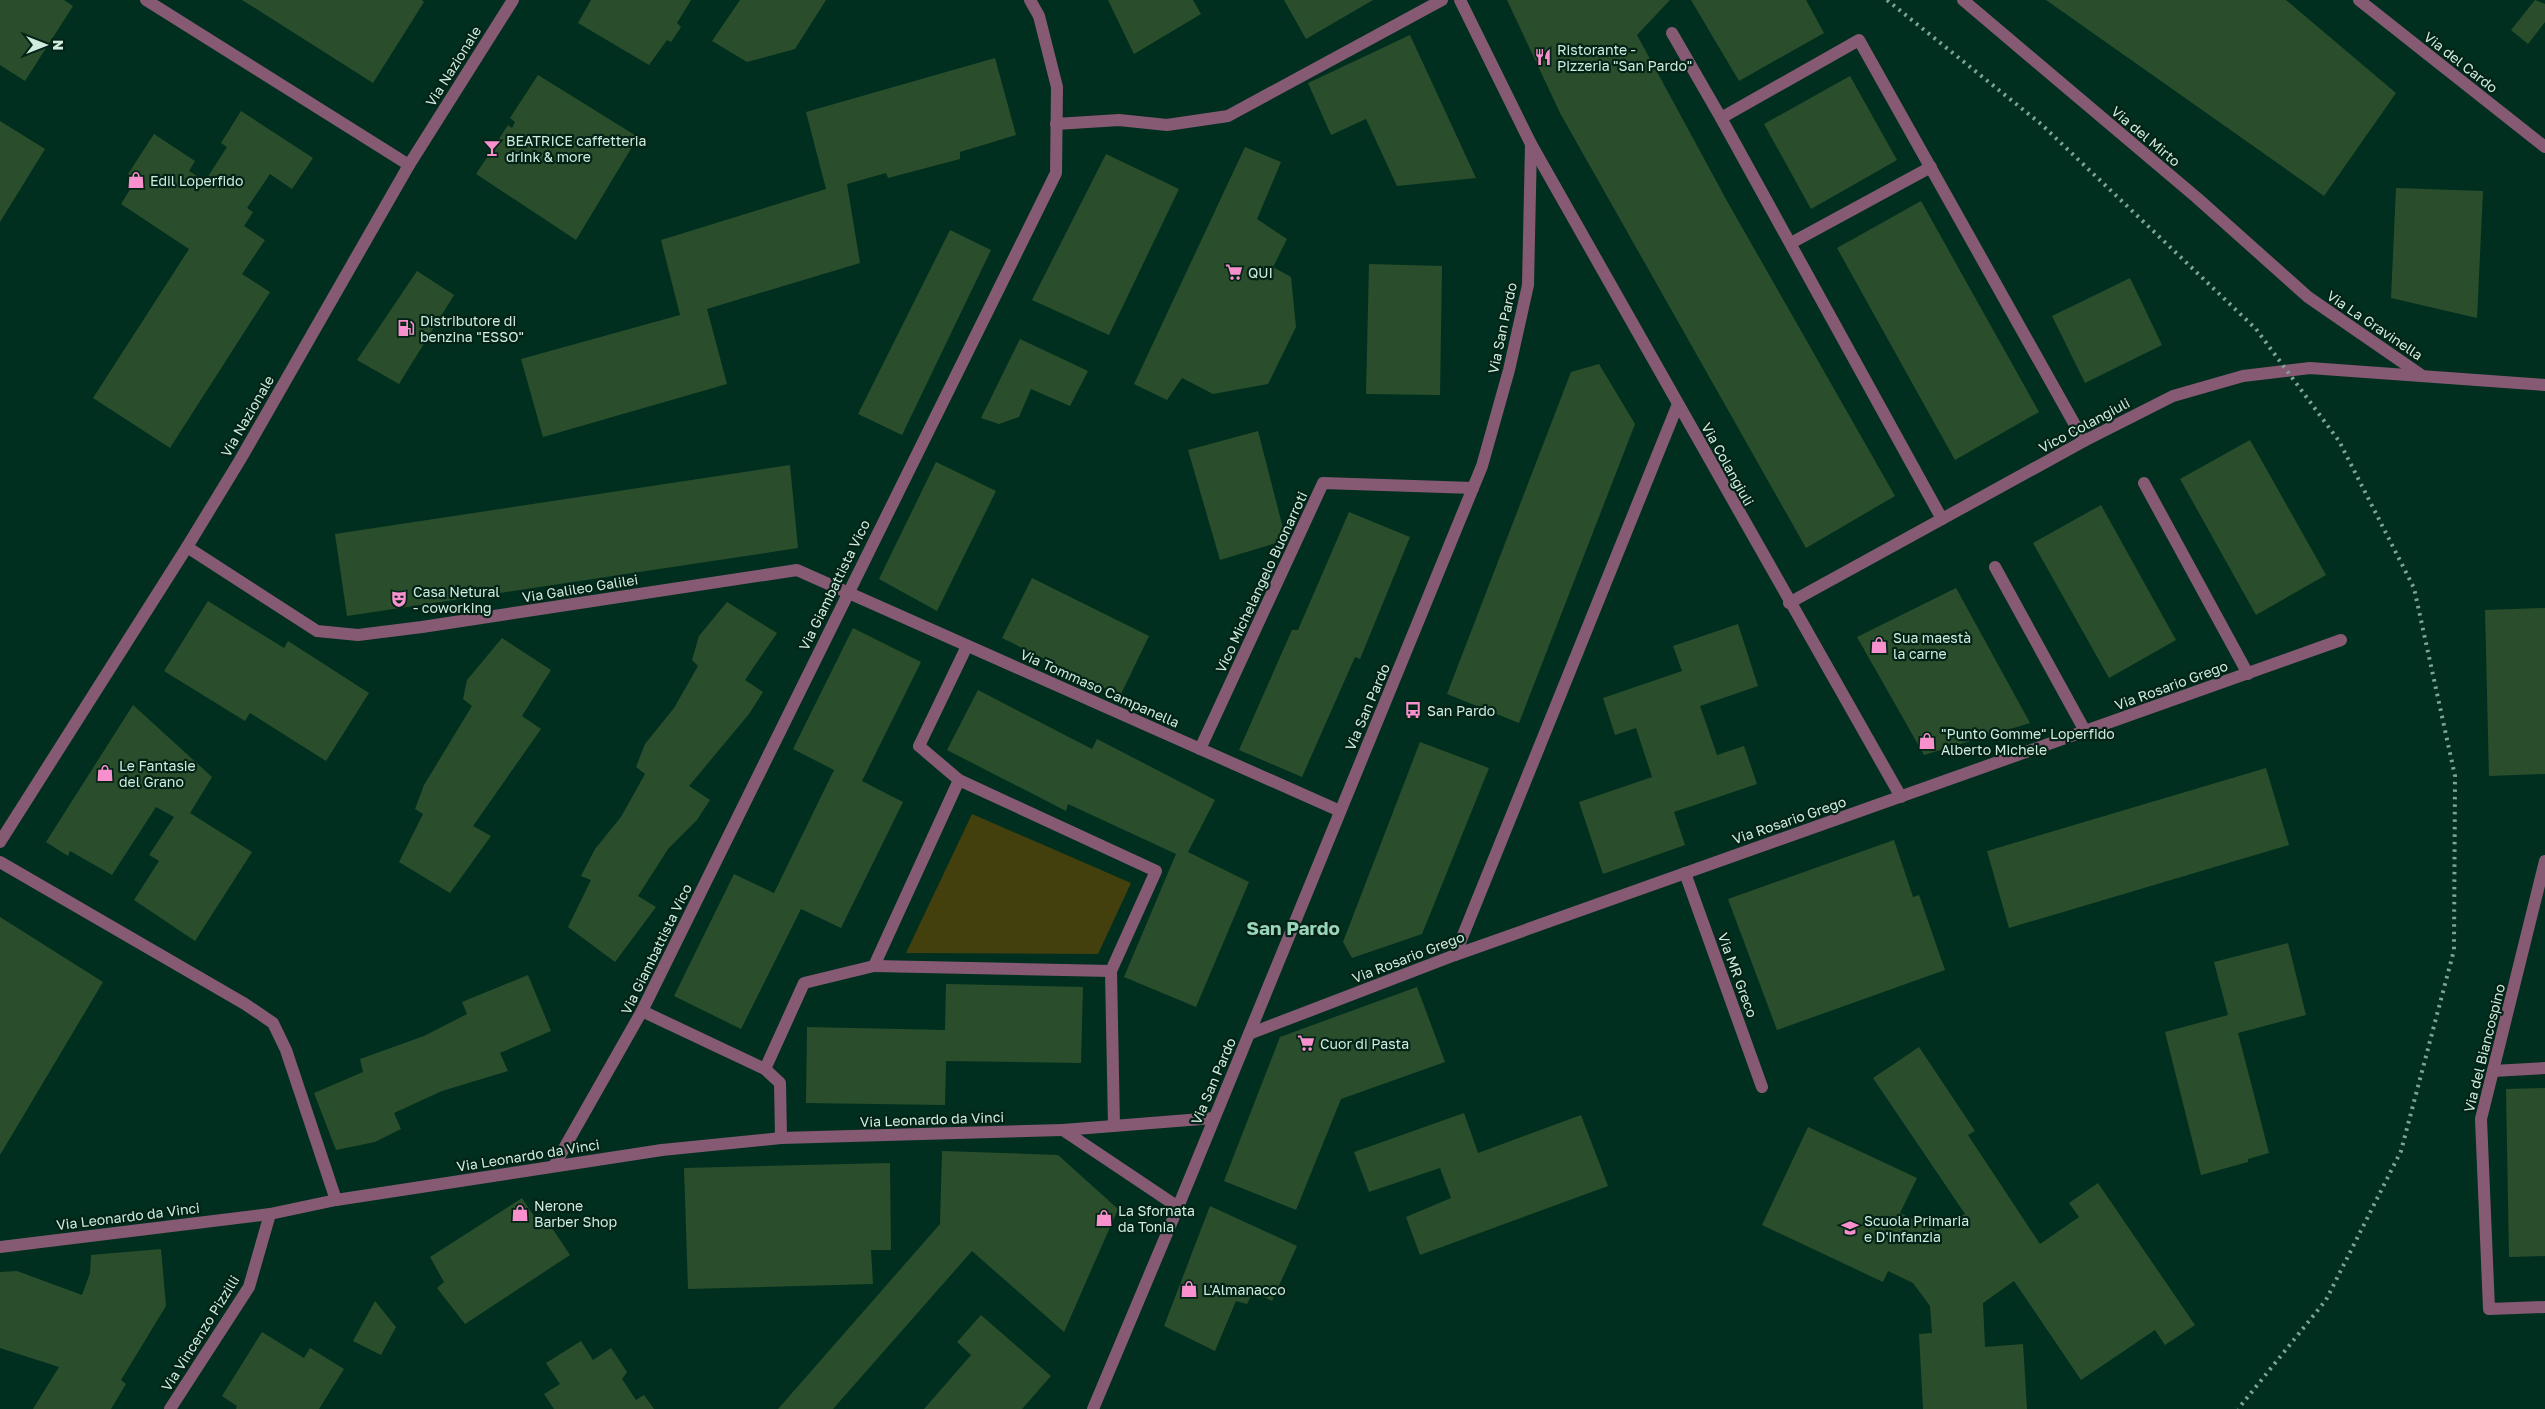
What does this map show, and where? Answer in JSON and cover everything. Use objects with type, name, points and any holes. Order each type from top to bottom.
[{"type":"street","points":[[146,0],[409,165]]},
{"type":"street","name":"Via Nazionale","points":[[0,842],[187,547],[409,165],[513,0]]},
{"type":"street","name":"Via Giambattista Vico","points":[[554,1166],[642,1011],[1056,173],[1057,87],[1039,16],[1030,0]]},
{"type":"street","points":[[1056,124],[1119,120],[1167,125],[1228,116],[1442,0]]},
{"type":"street","name":"Via San Pardo","points":[[1093,1409],[1178,1208],[1473,488],[1509,370],[1528,285],[1530,144],[1460,0]]},
{"type":"street","name":"Via del Mirto","points":[[1963,0],[2196,197],[2308,297]]},
{"type":"street","name":"Via del Cardo","points":[[2359,0],[2545,147]]},
{"type":"street","points":[[1672,33],[1791,243],[1942,519]]},
{"type":"street","points":[[1721,118],[1859,40],[2084,441]]},
{"type":"street","name":"Via Colangiuli","points":[[1530,144],[1789,603],[1901,797]]},
{"type":"street","points":[[1791,243],[1931,167]]},
{"type":"street","name":"Via La Gravinella","points":[[2308,297],[2421,375],[2545,385]]},
{"type":"street","name":"Vico Colangiuli","points":[[1789,603],[2084,441],[2173,396],[2243,376],[2310,368],[2421,375]]},
{"type":"street","points":[[1455,955],[1678,404]]},
{"type":"street","name":"Vico Michelangelo Buonarroti","points":[[1200,749],[1323,483],[1473,488]]},
{"type":"street","points":[[2144,483],[2248,674]]},
{"type":"street","name":"Via Galileo Galilei","points":[[187,547],[317,631],[358,635],[797,570],[847,593]]},
{"type":"street","points":[[1995,567],[2085,731]]},
{"type":"street","name":"Via Tommaso Campanella","points":[[847,593],[1340,811]]},
{"type":"street","name":"Via Rosario Grego","points":[[1249,1034],[1455,955],[2342,640]]},
{"type":"street","points":[[967,646],[919,746],[959,780],[1156,872],[1111,971],[1114,1126]]},
{"type":"street","points":[[874,966],[959,780]]},
{"type":"street","name":"Via del Biancospino","points":[[2545,861],[2481,1119],[2489,1309],[2545,1307]]},
{"type":"street","points":[[0,862],[245,1004],[272,1023],[286,1050],[336,1200]]},
{"type":"street","name":"Via MR Greco","points":[[1685,873],[1762,1087]]},
{"type":"street","points":[[765,1070],[804,983],[874,966],[1111,971]]},
{"type":"street","points":[[642,1011],[765,1070],[780,1083],[781,1138]]},
{"type":"street","points":[[2493,1071],[2545,1068]]},
{"type":"street","name":"Via Leonardo da Vinci","points":[[0,1247],[270,1214],[336,1200],[662,1150],[781,1138],[1063,1130],[1214,1118]]},
{"type":"street","points":[[1063,1130],[1178,1208]]},
{"type":"street","name":"Via Vincenzo Pizzilli","points":[[170,1409],[249,1287],[270,1214]]},
{"type":"shaded area","points":[[972,814],[1131,883],[1098,954],[906,953]]},
{"type":"building","points":[[0,0],[64,0],[73,6],[25,81],[0,65]]},
{"type":"building","points":[[242,0],[422,0],[424,2],[373,83]]},
{"type":"building","points":[[591,0],[691,0],[677,23],[681,27],[671,42],[667,40],[649,65],[578,23]]},
{"type":"building","points":[[740,0],[826,0],[795,49],[747,62],[712,41]]},
{"type":"building","points":[[1108,0],[1193,0],[1201,14],[1134,54]]},
{"type":"building","points":[[1284,0],[1373,0],[1306,39]]},
{"type":"building","points":[[1507,0],[1670,0],[1637,35],[1727,201],[1895,496],[1806,548],[1560,113]]},
{"type":"building","points":[[1691,0],[1806,0],[1824,33],[1739,81]]},
{"type":"building","points":[[2046,0],[2286,0],[2396,93],[2324,196]]},
{"type":"building","points":[[2535,0],[2545,4],[2545,22],[2528,44],[2511,30]]},
{"type":"building","points":[[1410,35],[1476,178],[1397,186],[1366,119],[1331,135],[1308,83]]},
{"type":"building","points":[[995,58],[1016,135],[960,152],[960,159],[888,178],[886,173],[847,184],[860,263],[707,309],[727,384],[543,437],[521,359],[680,315],[661,240],[826,189],[806,112]]},
{"type":"building","points":[[538,75],[638,137],[576,240],[476,174],[508,125],[512,128],[515,122],[510,118]]},
{"type":"building","points":[[1850,76],[1897,160],[1811,209],[1764,124]]},
{"type":"building","points":[[241,111],[313,158],[292,189],[270,174],[247,208],[253,212],[244,226],[265,240],[242,274],[270,292],[170,448],[93,398],[189,249],[121,204],[136,180],[128,174],[154,134],[195,161],[189,171],[205,181],[227,147],[221,143]]},
{"type":"building","points":[[0,121],[45,149],[0,222]]},
{"type":"building","name":"QUI","points":[[1245,147],[1281,162],[1257,219],[1287,239],[1273,267],[1291,277],[1296,327],[1268,384],[1213,394],[1182,378],[1167,400],[1134,384]]},
{"type":"building","points":[[1106,154],[1179,189],[1109,335],[1032,300]]},
{"type":"building","points":[[2396,188],[2483,191],[2477,318],[2391,298]]},
{"type":"building","points":[[1921,201],[2039,412],[1955,460],[1837,248]]},
{"type":"building","points":[[950,230],[991,250],[902,435],[858,414]]},
{"type":"building","points":[[1369,264],[1442,266],[1440,395],[1366,394]]},
{"type":"building","name":"Distributore di benzina \"ESSO\"","points":[[417,271],[454,295],[399,384],[357,360]]},
{"type":"building","points":[[2130,278],[2162,345],[2085,383],[2052,316]]},
{"type":"building","points":[[1020,339],[1088,371],[1070,406],[1031,389],[1019,417],[999,424],[981,418]]},
{"type":"building","points":[[1599,364],[1635,424],[1519,723],[1447,694],[1571,372]]},
{"type":"building","points":[[1258,431],[1286,540],[1220,560],[1188,450]]},
{"type":"building","points":[[2250,440],[2326,575],[2256,615],[2180,479]]},
{"type":"building","points":[[936,462],[996,491],[937,611],[879,579]]},
{"type":"building","points":[[790,465],[798,548],[347,616],[335,534]]},
{"type":"building","points":[[2101,505],[2176,640],[2109,678],[2033,543]]},
{"type":"building","points":[[1349,512],[1410,537],[1360,659],[1355,657],[1302,777],[1239,750],[1292,630],[1298,630]]},
{"type":"building","points":[[1032,578],[1149,636],[1120,696],[1002,638]]},
{"type":"building","points":[[1956,588],[2030,723],[1924,755],[1857,637]]},
{"type":"building","points":[[208,601],[284,648],[288,641],[369,693],[326,761],[250,713],[245,721],[164,671]]},
{"type":"building","points":[[727,602],[777,633],[745,680],[763,692],[749,714],[689,786],[710,800],[697,820],[668,849],[638,896],[656,907],[615,962],[568,927],[591,880],[581,876],[595,849],[621,817],[645,774],[636,767],[645,744],[674,708],[698,666],[692,660],[699,636]]},
{"type":"building","points":[[2545,608],[2545,774],[2489,776],[2485,610]]},
{"type":"building","points":[[1738,624],[1758,686],[1700,706],[1717,755],[1744,746],[1757,784],[1674,812],[1685,845],[1603,874],[1579,802],[1652,777],[1636,728],[1615,735],[1603,698],[1682,671],[1673,646]]},
{"type":"building","points":[[853,628],[921,662],[862,781],[903,802],[841,928],[801,909],[741,1029],[674,996],[734,874],[774,893],[834,770],[793,749]]},
{"type":"building","points":[[502,638],[551,670],[522,716],[541,729],[473,826],[491,836],[450,893],[399,862],[423,814],[415,809],[424,785],[472,706],[463,699],[467,680]]},
{"type":"building","points":[[978,690],[1092,749],[1097,739],[1215,800],[1188,852],[1249,882],[1196,1007],[1124,977],[1176,854],[1068,804],[1066,811],[947,750]]},
{"type":"building","points":[[133,705],[212,777],[190,813],[252,852],[195,941],[134,900],[159,861],[149,855],[174,817],[156,807],[112,875],[70,851],[68,856],[46,842]]},
{"type":"building","points":[[1420,742],[1489,768],[1422,934],[1352,958],[1343,942]]},
{"type":"building","points":[[2266,768],[2289,845],[2009,928],[1987,851]]},
{"type":"building","points":[[1894,840],[1913,897],[1919,895],[1945,970],[1777,1030],[1728,899]]},
{"type":"building","points":[[0,917],[103,982],[0,1155]]},
{"type":"building","points":[[2288,943],[2306,1015],[2238,1033],[2269,1153],[2248,1159],[2248,1162],[2201,1175],[2165,1032],[2228,1015],[2214,962]]},
{"type":"building","points":[[528,975],[551,1031],[500,1053],[508,1071],[442,1091],[394,1113],[401,1129],[375,1142],[336,1150],[314,1093],[363,1072],[360,1059],[424,1036],[467,1014],[462,1002]]},
{"type":"building","points":[[946,984],[1083,987],[1081,1063],[946,1061],[945,1105],[806,1103],[807,1027],[945,1030]]},
{"type":"building","points":[[1417,987],[1445,1062],[1341,1099],[1296,1210],[1224,1181],[1280,1037]]},
{"type":"building","name":"Scuola Primaria e D'infanzia","points":[[1919,1047],[1975,1131],[1968,1135],[2040,1244],[2079,1217],[2069,1203],[2098,1183],[2195,1325],[2165,1345],[2155,1330],[2081,1380],[2014,1281],[1983,1303],[1985,1347],[2023,1344],[2027,1409],[1923,1409],[1919,1334],[1932,1333],[1930,1306],[1913,1283],[1888,1271],[1883,1282],[1762,1225],[1808,1127],[1917,1178],[1900,1213],[1937,1231],[1965,1214],[1873,1078]]},
{"type":"building","points":[[2545,1088],[2545,1256],[2509,1257],[2506,1089]]},
{"type":"building","points":[[1464,1113],[1478,1153],[1581,1115],[1608,1186],[1420,1255],[1406,1217],[1451,1198],[1440,1168],[1369,1192],[1354,1152]]},
{"type":"building","points":[[942,1151],[1058,1155],[1118,1209],[1064,1332],[972,1251],[833,1409],[778,1409],[940,1224]]},
{"type":"building","points":[[890,1163],[891,1250],[871,1250],[873,1284],[688,1289],[684,1168]]},
{"type":"building","points":[[522,1198],[537,1221],[544,1216],[570,1255],[465,1324],[437,1288],[444,1282],[430,1257]]},
{"type":"building","points":[[1210,1206],[1297,1246],[1272,1301],[1253,1292],[1247,1304],[1236,1301],[1215,1351],[1164,1326]]},
{"type":"building","points":[[161,1249],[166,1306],[121,1380],[126,1384],[111,1409],[33,1409],[59,1367],[0,1348],[0,1272],[17,1271],[82,1295],[90,1273],[91,1255]]},
{"type":"building","points":[[375,1301],[396,1327],[381,1355],[353,1341]]},
{"type":"building","points":[[981,1315],[1051,1376],[1022,1409],[924,1409],[971,1355],[957,1342]]},
{"type":"building","points":[[262,1332],[304,1358],[310,1348],[344,1369],[319,1409],[236,1409],[237,1406],[222,1396]]},
{"type":"building","points":[[581,1341],[593,1360],[611,1348],[627,1372],[622,1379],[636,1400],[644,1395],[654,1409],[554,1409],[544,1394],[560,1384],[546,1363]]},
{"type":"railway","points":[[1887,0],[2041,124],[2256,329],[2339,441],[2414,588],[2455,776],[2454,950],[2401,1151],[2326,1300],[2238,1409]]},
{"type":"place","name":"Ristorante - Pizzeria \"San Pardo\"","points":[[1543,57]]},
{"type":"place","name":"BEATRICE caffetteria drink & more","points":[[492,148]]},
{"type":"place","name":"Edil Loperfido","points":[[136,180]]},
{"type":"place","name":"QUI","points":[[1234,272]]},
{"type":"place","name":"Distributore di benzina \"ESSO\"","points":[[406,328]]},
{"type":"place","name":"Casa Netural - coworking","points":[[399,599]]},
{"type":"place","name":"Sua maestà la carne","points":[[1879,645]]},
{"type":"place","name":"San Pardo","points":[[1413,710]]},
{"type":"place","name":"\"Punto Gomme\" Loperfido Alberto Michele","points":[[1927,741]]},
{"type":"place","name":"Le Fantasie del Grano","points":[[105,773]]},
{"type":"place","name":"Cuor di Pasta","points":[[1306,1043]]},
{"type":"place","name":"Nerone Barber Shop","points":[[520,1213]]},
{"type":"place","name":"La Sfornata da Tonia","points":[[1104,1218]]},
{"type":"place","name":"Scuola Primaria e D'infanzia","points":[[1850,1228]]},
{"type":"place","name":"L'Almanacco","points":[[1189,1289]]},
{"type":"district","name":"San Pardo","points":[[1293,927]]}]
